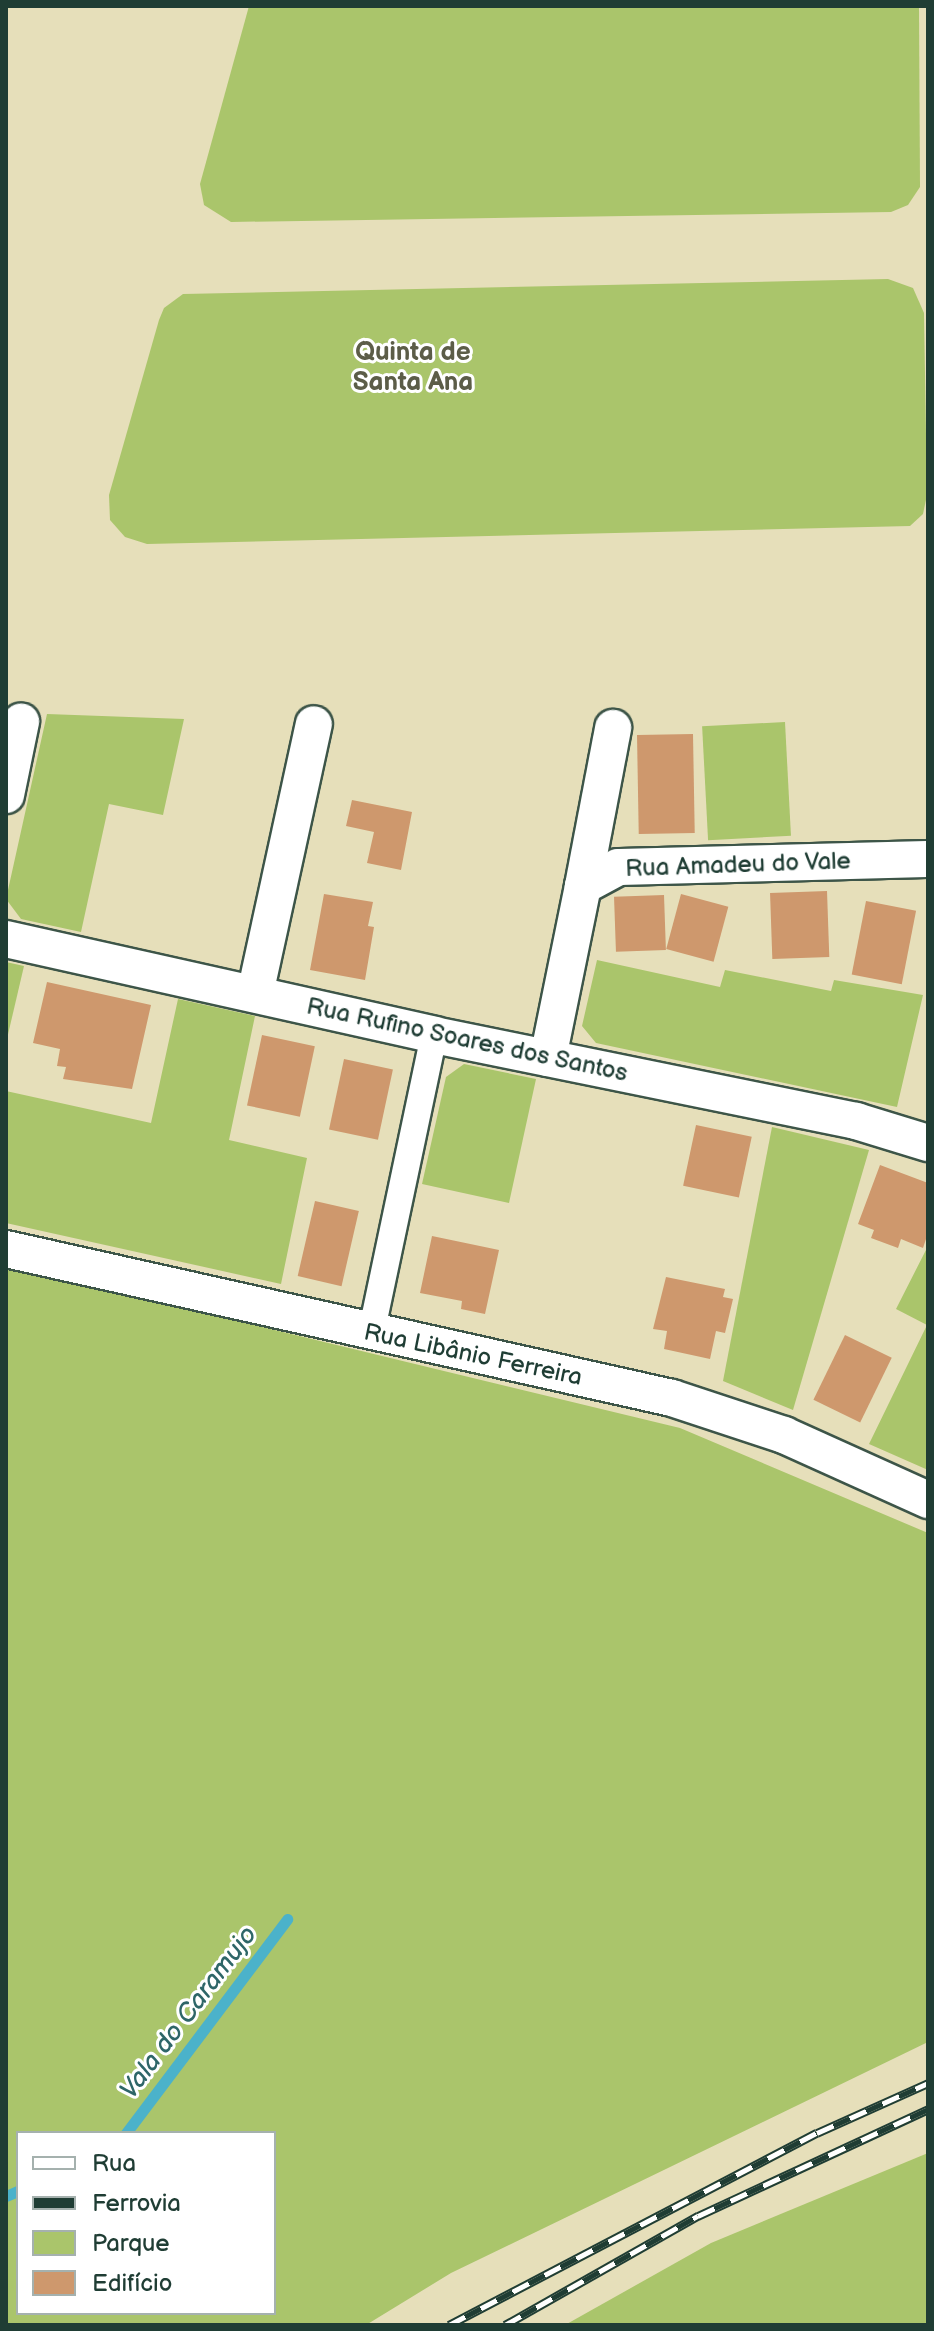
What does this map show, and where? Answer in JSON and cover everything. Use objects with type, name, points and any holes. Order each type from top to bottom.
[{"type":"street","points":[[6,795],[21,722]]},
{"type":"street","points":[[255,994],[314,724]]},
{"type":"street","points":[[548,1058],[613,728]]},
{"type":"street","name":"Rua Amadeu do Vale","points":[[583,886],[618,867],[928,859]]},
{"type":"street","name":"Rua Rufino Soares dos Santos","points":[[6,939],[434,1035],[856,1121],[928,1143]]},
{"type":"street","points":[[371,1334],[434,1035]]},
{"type":"street","name":"Rua Libânio Ferreira","points":[[6,1249],[728,1414],[928,1500]]},
{"type":"green space","points":[[249,6],[919,6],[920,187],[908,205],[891,212],[231,222],[204,205],[200,184]]},
{"type":"green space","points":[[888,279],[913,288],[924,313],[927,495],[923,514],[910,526],[147,544],[125,537],[110,520],[109,495],[159,320],[164,308],[183,294]]},
{"type":"green space","points":[[47,714],[184,719],[163,815],[109,804],[81,932],[21,919],[6,899]]},
{"type":"green space","points":[[785,722],[791,836],[708,840],[702,726]]},
{"type":"green space","points":[[597,960],[720,987],[725,970],[831,991],[834,980],[923,995],[897,1107],[596,1043],[582,1026]]},
{"type":"green space","points":[[6,962],[24,966],[6,1043]]},
{"type":"green space","points":[[178,999],[255,1016],[229,1140],[307,1158],[281,1284],[6,1223],[6,1091],[151,1123]]},
{"type":"green space","points":[[464,1064],[536,1079],[509,1203],[422,1184],[446,1077]]},
{"type":"green space","points":[[772,1127],[869,1150],[793,1410],[723,1381]]},
{"type":"green space","points":[[928,1246],[928,1470],[869,1444],[927,1325],[896,1309]]},
{"type":"green space","points":[[6,1265],[680,1428],[928,1533],[928,2042],[451,2273],[366,2325],[6,2325]]},
{"type":"green space","points":[[928,2153],[928,2325],[565,2325],[711,2243]]},
{"type":"building","points":[[693,734],[695,833],[639,834],[637,735]]},
{"type":"building","points":[[352,800],[412,812],[401,870],[367,863],[374,832],[346,826]]},
{"type":"building","points":[[827,891],[829,957],[772,959],[770,893]]},
{"type":"building","points":[[324,894],[373,902],[368,926],[374,927],[365,980],[310,970]]},
{"type":"building","points":[[681,894],[728,907],[714,962],[666,949]]},
{"type":"building","points":[[664,895],[666,950],[616,952],[614,897]]},
{"type":"building","points":[[866,901],[916,911],[902,984],[852,975]]},
{"type":"building","points":[[47,982],[151,1005],[132,1089],[63,1079],[66,1067],[57,1066],[60,1049],[33,1043]]},
{"type":"building","points":[[262,1035],[315,1046],[300,1117],[247,1105]]},
{"type":"building","points":[[344,1059],[393,1069],[378,1140],[329,1129]]},
{"type":"building","points":[[696,1125],[752,1137],[739,1197],[683,1186]]},
{"type":"building","points":[[880,1165],[928,1183],[928,1233],[923,1248],[901,1239],[898,1248],[871,1238],[874,1230],[858,1224]]},
{"type":"building","points":[[315,1201],[359,1211],[342,1286],[298,1276]]},
{"type":"building","points":[[432,1236],[499,1250],[485,1314],[461,1309],[462,1301],[420,1293]]},
{"type":"building","points":[[666,1277],[725,1289],[723,1297],[733,1299],[725,1333],[716,1331],[710,1359],[664,1349],[667,1331],[653,1329]]},
{"type":"building","points":[[845,1335],[892,1358],[860,1423],[813,1400]]},
{"type":"waterway","name":"Vala do Caramujo","points":[[128,2131],[287,1919]]},
{"type":"waterway","name":"Vala do Caramujo","points":[[6,2196],[16,2192]]},
{"type":"railway","points":[[449,2325],[817,2133],[928,2083]]},
{"type":"railway","points":[[505,2325],[698,2216],[928,2109]]},
{"type":"district","name":"Quinta de Santa Ana","points":[[413,368]]}]
